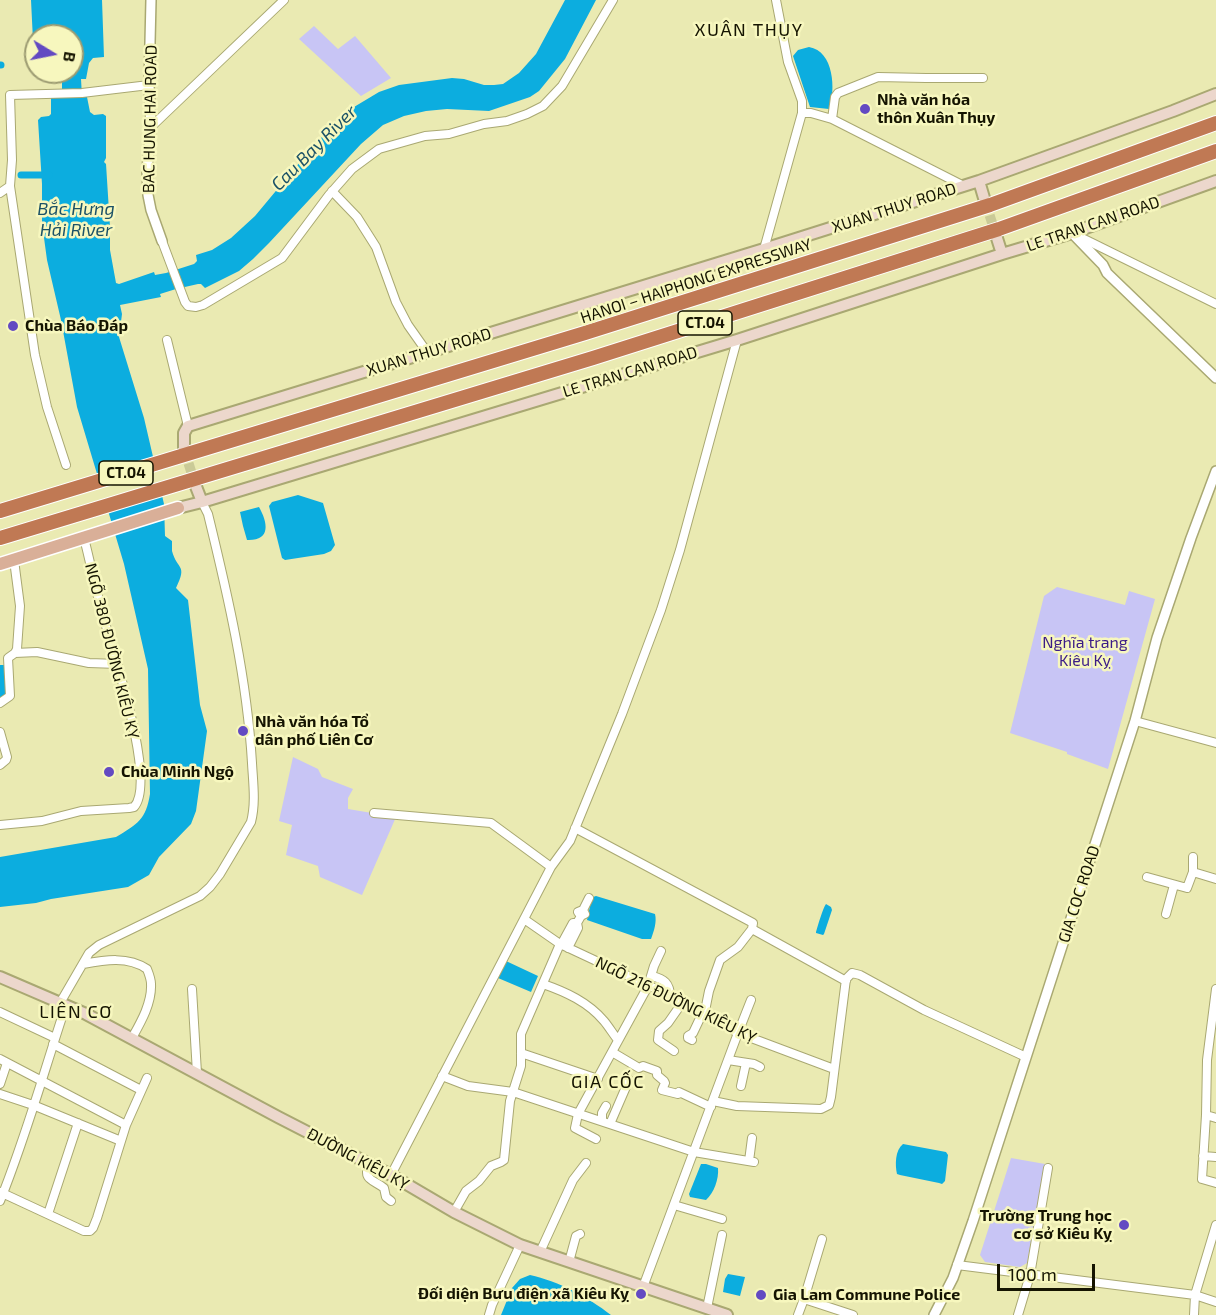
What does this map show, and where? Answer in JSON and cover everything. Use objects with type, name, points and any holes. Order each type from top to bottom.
[{"type":"highway","points":[[596,330],[989,202],[1216,116]]},
{"type":"highway","name":"HANOI – HAIPHONG EXPRESSWAY","points":[[183,453],[596,330],[990,205],[1216,123]]},
{"type":"highway","name":"CT.04","points":[[0,538],[192,482],[999,229],[1216,151]]},
{"type":"highway","name":"CT.04","points":[[0,511],[183,453]]},
{"type":"main road","name":"XUAN THUY ROAD","points":[[188,426],[964,186],[1216,94]]},
{"type":"main road","points":[[979,181],[984,198]]},
{"type":"main road","name":"LE TRAN CAN ROAD","points":[[178,508],[737,340],[1072,233],[1216,181]]},
{"type":"main road","points":[[996,235],[1002,254]]},
{"type":"main road","points":[[183,453],[184,433],[188,426]]},
{"type":"main road","points":[[192,482],[202,502]]},
{"type":"main road","points":[[0,564],[178,508]]},
{"type":"main road","name":"ĐƯỜNG KIÊU KỴ","points":[[0,977],[86,1014],[391,1175],[454,1212],[520,1245],[727,1315]]},
{"type":"street","name":"BAC HUNG HAI ROAD","points":[[151,0],[149,85],[151,127],[147,170],[148,195],[162,241],[189,306],[203,305],[282,258],[332,191]]},
{"type":"street","points":[[151,127],[284,0]]},
{"type":"street","points":[[427,352],[400,310],[376,247],[357,217],[332,191],[352,169],[379,149],[425,136],[449,134],[478,125],[507,121],[543,106],[562,86],[612,0]]},
{"type":"street","points":[[764,249],[802,113],[802,101],[788,62],[776,0]]},
{"type":"street","points":[[831,119],[835,97],[838,93],[878,77],[983,78]]},
{"type":"street","points":[[66,465],[47,407],[35,355],[10,186],[12,160],[10,95],[82,93],[149,85]]},
{"type":"street","points":[[802,113],[811,113],[831,119],[964,186]]},
{"type":"street","points":[[0,193],[10,186]]},
{"type":"street","points":[[1072,233],[1216,304]]},
{"type":"street","points":[[1072,233],[1103,265],[1107,273],[1216,378]]},
{"type":"street","points":[[1103,265],[1113,253]]},
{"type":"street","points":[[167,340],[188,426]]},
{"type":"street","points":[[391,1175],[550,867],[570,841],[662,610],[737,340]]},
{"type":"street","name":"GIA COC ROAD","points":[[934,1315],[953,1278],[1135,721],[1161,628],[1216,471]]},
{"type":"street","points":[[147,1078],[120,1141],[93,1228],[90,1231],[84,1231],[1,1196],[25,1136],[63,1004],[89,953],[99,945],[200,896],[210,888],[251,822],[254,797],[250,732],[241,669],[232,612],[208,514],[202,502]]},
{"type":"street","name":"NGÕ 380 ĐƯỜNG KIÊU KỴ","points":[[0,825],[42,821],[81,811],[129,808],[134,807],[137,803],[141,784],[134,732],[118,664],[104,619],[89,536]]},
{"type":"street","points":[[8,655],[17,649],[20,612],[14,560]]},
{"type":"street","points":[[8,655],[37,652],[89,663],[118,664]]},
{"type":"street","points":[[0,703],[10,696],[8,655]]},
{"type":"street","points":[[1135,721],[1216,743]]},
{"type":"street","points":[[0,732],[7,757],[0,765]]},
{"type":"street","points":[[374,813],[491,823],[550,867]]},
{"type":"street","points":[[575,828],[750,920],[753,924],[752,929],[738,947],[720,960],[703,1015],[693,1033],[687,1036],[692,1040]]},
{"type":"street","points":[[1147,877],[1187,888],[1193,872],[1193,857]]},
{"type":"street","points":[[1193,872],[1216,879]]},
{"type":"street","points":[[1166,914],[1174,885]]},
{"type":"street","points":[[454,1212],[466,1191],[479,1181],[491,1166],[504,1160],[510,1101],[521,1066],[521,1034],[573,923],[580,916],[589,897]]},
{"type":"street","name":"NGÕ 216 ĐƯỜNG KIÊU KỴ","points":[[524,919],[563,945],[738,1033],[834,1069]]},
{"type":"street","points":[[752,929],[846,981]]},
{"type":"street","points":[[596,1139],[575,1128],[578,1114],[648,986],[661,951]]},
{"type":"street","points":[[83,964],[116,959],[141,965],[147,969],[151,983],[148,1002],[132,1038]]},
{"type":"street","points":[[612,1052],[639,1068],[644,1066],[657,1071],[657,1075],[665,1083],[662,1090],[664,1091],[678,1094],[679,1092],[712,1104],[821,1109],[831,1102],[846,981],[852,973],[1026,1058]]},
{"type":"street","points":[[651,976],[662,978],[665,981],[670,990],[670,997]]},
{"type":"street","points":[[543,984],[569,993],[584,1003],[606,1023],[618,1040]]},
{"type":"street","points":[[192,989],[197,1073]]},
{"type":"street","points":[[1216,990],[1214,1026],[1207,1060],[1202,1179],[1216,1183]]},
{"type":"street","points":[[644,1287],[751,1000]]},
{"type":"street","points":[[674,1051],[658,1040],[658,1036],[659,1031],[668,1023],[682,1003]]},
{"type":"street","points":[[0,1012],[141,1089]]},
{"type":"street","points":[[521,1053],[598,1079]]},
{"type":"street","points":[[728,1060],[760,1067]]},
{"type":"street","points":[[0,1084],[4,1061],[126,1125]]},
{"type":"street","points":[[741,1086],[746,1063]]},
{"type":"street","points":[[442,1077],[468,1086],[513,1092],[694,1152],[752,1162],[752,1138]]},
{"type":"street","points":[[606,1123],[629,1080]]},
{"type":"street","points":[[0,1094],[120,1141]]},
{"type":"street","points":[[606,1106],[602,1113],[606,1123]]},
{"type":"street","points":[[1206,1115],[1216,1118]]},
{"type":"street","points":[[48,1214],[78,1123]]},
{"type":"street","points":[[1203,1156],[1216,1157]]},
{"type":"street","points":[[540,1252],[573,1180],[586,1163]]},
{"type":"street","points":[[369,1164],[367,1176],[384,1188],[386,1197],[391,1201]]},
{"type":"street","points":[[1017,1315],[1030,1275],[1048,1168]]},
{"type":"street","points":[[674,1205],[722,1219]]},
{"type":"street","points":[[1194,1315],[1195,1295],[1216,1226]]},
{"type":"street","points":[[569,1262],[576,1236],[580,1234]]},
{"type":"street","points":[[707,1308],[722,1235]]},
{"type":"street","points":[[798,1315],[822,1239]]},
{"type":"street","points":[[489,1315],[520,1245]]},
{"type":"street","points":[[957,1265],[1195,1295],[1216,1302]]},
{"type":"street","points":[[804,1299],[853,1315]]},
{"type":"green space","points":[[314,26],[338,49],[355,36],[391,78],[361,96],[299,39]]},
{"type":"green space","name":"Nghĩa trang Kiêu Kỵ","points":[[1057,587],[1125,605],[1129,591],[1155,599],[1108,769],[1067,754],[1067,752],[1010,733],[1044,596]]},
{"type":"green space","points":[[293,757],[318,769],[322,777],[353,789],[348,798],[348,809],[396,817],[362,895],[320,877],[318,866],[286,855],[292,825],[279,821]]},
{"type":"green space","points":[[1011,1158],[1045,1164],[1027,1263],[1020,1267],[985,1262],[980,1255]]},
{"type":"water","name":"Bắc Hưng Hải River","points":[[31,0],[102,0],[104,57],[93,58],[89,63],[86,79],[84,79],[84,24],[32,24]]},
{"type":"water","name":"Bắc Hưng Hải River","points":[[565,0],[596,0],[565,59],[539,91],[530,97],[489,111],[447,109],[426,111],[404,116],[383,125],[361,144],[269,243],[239,271],[205,288],[198,284],[160,294],[161,297],[120,305],[122,314],[119,337],[144,418],[164,504],[165,536],[172,541],[172,551],[181,571],[176,588],[188,600],[200,705],[207,731],[196,811],[191,824],[159,857],[149,875],[128,887],[0,907],[0,857],[116,837],[140,820],[150,794],[148,669],[124,564],[77,407],[47,260],[42,223],[38,120],[51,114],[51,98],[62,97],[62,84],[81,84],[82,96],[87,97],[90,112],[94,115],[106,116],[106,158],[104,162],[106,164],[110,227],[108,231],[116,283],[119,284],[154,272],[155,275],[166,273],[194,264],[197,261],[196,255],[212,250],[231,238],[255,216],[315,144],[349,110],[379,92],[399,85],[452,78],[484,85],[503,84],[519,73],[536,54]]},
{"type":"water","points":[[809,47],[824,56],[831,72],[832,92],[829,109],[810,107],[793,56],[798,50]]},
{"type":"water","points":[[298,495],[323,503],[335,545],[331,551],[324,554],[285,560],[282,558],[269,506],[272,502]]},
{"type":"water","points":[[259,507],[264,519],[264,534],[255,540],[247,540],[240,512]]},
{"type":"water","points":[[0,665],[6,665],[9,695],[0,701]]},
{"type":"water","points":[[593,897],[655,914],[651,939],[642,939],[587,920]]},
{"type":"water","points":[[826,904],[832,910],[823,935],[816,932]]},
{"type":"water","points":[[506,961],[538,976],[531,992],[498,978]]},
{"type":"water","points":[[903,1144],[946,1152],[948,1155],[945,1181],[942,1184],[897,1174],[897,1154]]},
{"type":"water","points":[[701,1164],[718,1168],[715,1186],[706,1200],[690,1197],[689,1194]]},
{"type":"water","points":[[728,1274],[745,1277],[740,1296],[723,1292]]},
{"type":"water","points":[[530,1275],[572,1290],[611,1315],[501,1315],[512,1288],[520,1279]]},
{"type":"pier","points":[[157,464],[163,488],[104,507],[97,482]]},
{"type":"waterway","points":[[21,175],[49,175]]},
{"type":"tunnel","points":[[985,201],[996,235]]},
{"type":"tunnel","points":[[184,449],[195,484]]},
{"type":"place","name":"Nhà văn hóa thôn Xuân Thụy","points":[[865,109]]},
{"type":"place","name":"Chùa Báo Đáp","points":[[13,326]]},
{"type":"place","name":"Nhà văn hóa Tổ dân phố Liên Cơ","points":[[243,731]]},
{"type":"place","name":"Chùa Minh Ngộ","points":[[109,772]]},
{"type":"place","name":"Trường Trung học cơ sở Kiêu Kỵ","points":[[1124,1225]]},
{"type":"place","name":"Đối diện Bưu điện xã Kiêu Kỵ","points":[[641,1294]]},
{"type":"place","name":"Gia Lam Commune Police","points":[[761,1295]]},
{"type":"district","name":"XUÂN THỤY","points":[[749,30]]},
{"type":"district","name":"LIÊN CƠ","points":[[76,1012]]},
{"type":"district","name":"GIA CỐC","points":[[608,1082]]},
{"type":"water label","name":"Cau Bay River","points":[[314,148]]}]
